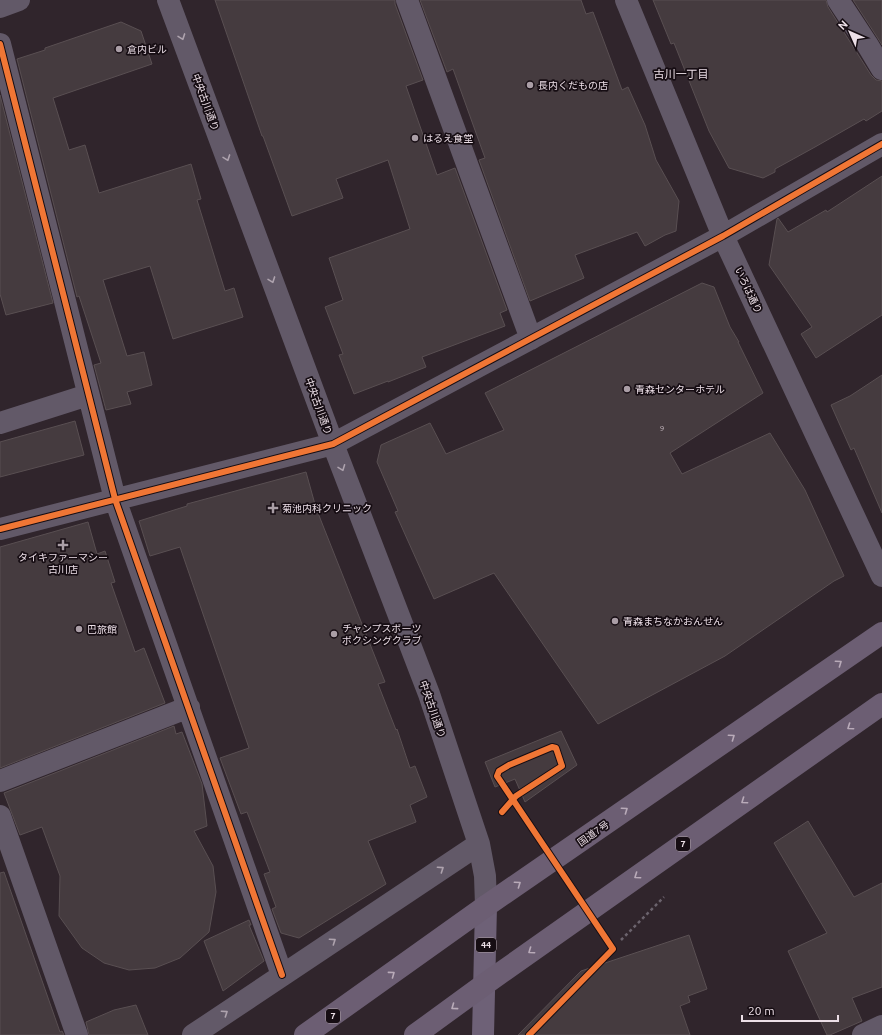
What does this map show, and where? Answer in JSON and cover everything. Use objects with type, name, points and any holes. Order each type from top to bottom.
[{"type":"highway","name":"国道7号","points":[[305,1035],[486,906],[882,633]]},
{"type":"highway","name":"7","points":[[415,1035],[882,704]]},
{"type":"main road","name":"44","points":[[483,1035],[486,906]]},
{"type":"street","points":[[0,7],[19,0]]},
{"type":"street","name":"中央古川通り","points":[[168,0],[333,444],[429,694],[479,844],[485,876],[486,906]]},
{"type":"street","points":[[407,0],[531,339]]},
{"type":"street","name":"いろは通り","points":[[626,0],[723,236],[882,576]]},
{"type":"street","points":[[838,0],[882,69]]},
{"type":"street","points":[[0,44],[115,500],[282,975]]},
{"type":"street","points":[[0,529],[333,444],[723,236],[882,144]]},
{"type":"street","points":[[0,422],[88,395]]},
{"type":"street","points":[[0,781],[189,708]]},
{"type":"street","points":[[0,816],[77,1035]]},
{"type":"street","points":[[192,1035],[479,844]]},
{"type":"street","points":[[863,1035],[882,1026]]},
{"type":"path","points":[[621,940],[664,897]]},
{"type":"building","points":[[215,0],[395,0],[395,4],[423,80],[406,86],[437,175],[455,168],[507,310],[500,313],[505,326],[422,357],[426,367],[354,394],[339,355],[343,354],[325,307],[343,300],[329,258],[410,229],[388,160],[336,179],[343,198],[292,216],[262,136]]},
{"type":"building","points":[[420,0],[581,0],[586,14],[593,12],[622,90],[628,87],[645,125],[656,160],[679,201],[676,231],[645,246],[637,232],[575,255],[584,278],[530,301],[479,160],[485,158],[453,69],[447,72]]},
{"type":"building","points":[[653,0],[826,0],[828,7],[871,75],[876,80],[882,81],[882,111],[866,121],[864,119],[775,169],[775,172],[763,178],[729,168],[709,131],[674,43],[671,44]]},
{"type":"building","points":[[853,0],[882,0],[882,45],[877,37]]},
{"type":"building","points":[[121,22],[141,31],[152,64],[53,98],[69,150],[85,145],[99,193],[191,164],[201,199],[197,200],[225,291],[234,288],[243,317],[173,339],[150,266],[103,280],[127,356],[144,352],[152,385],[127,392],[131,404],[106,410],[94,365],[101,363],[79,296],[77,297],[17,59]]},
{"type":"building","points":[[0,95],[53,303],[6,315],[0,294]]},
{"type":"building","points":[[882,176],[882,315],[816,358],[801,334],[812,327],[769,265],[777,219],[778,218],[788,232],[826,210],[827,212]]},
{"type":"building","points":[[702,283],[714,287],[730,327],[739,342],[763,393],[670,453],[682,474],[770,433],[805,490],[844,576],[834,581],[725,656],[598,724],[494,573],[434,599],[395,512],[398,511],[377,462],[381,445],[430,423],[446,454],[504,430],[485,393]]},
{"type":"building","points":[[882,375],[882,513],[854,448],[851,450],[831,405],[850,396]]},
{"type":"building","points":[[75,421],[84,455],[0,477],[0,442]]},
{"type":"building","points":[[306,472],[316,508],[385,682],[378,684],[396,730],[397,729],[410,768],[415,766],[427,797],[410,805],[416,822],[368,841],[386,884],[299,938],[281,933],[272,909],[276,907],[264,874],[270,872],[247,812],[241,814],[220,758],[249,748],[180,547],[150,556],[139,521],[187,506],[187,504]]},
{"type":"building","points":[[88,522],[97,554],[105,551],[115,582],[111,583],[135,652],[144,648],[165,703],[0,768],[0,547]]},
{"type":"building","points":[[174,726],[176,734],[182,732],[202,784],[207,826],[194,831],[213,866],[216,892],[209,932],[180,958],[155,968],[129,970],[104,963],[82,948],[59,916],[60,876],[42,827],[20,835],[4,793]]},
{"type":"building","points":[[561,731],[577,765],[525,802],[515,779],[495,787],[485,762]]},
{"type":"building","points":[[808,821],[854,897],[882,883],[882,987],[852,998],[862,1021],[830,1035],[827,1035],[788,951],[827,933],[774,843]]},
{"type":"building","points":[[4,872],[60,1032],[62,1031],[64,1035],[0,1035],[0,873]]},
{"type":"building","points":[[249,920],[251,925],[249,925],[264,961],[223,991],[204,941]]},
{"type":"building","points":[[689,935],[707,989],[688,996],[690,1002],[680,1006],[690,1035],[518,1035],[581,971]]},
{"type":"building","points":[[136,1005],[148,1035],[89,1035],[86,1022],[114,1010]]},
{"type":"cycle path","points":[[0,44],[115,499],[282,975]]},
{"type":"cycle path","points":[[0,529],[333,444],[723,236],[882,144]]},
{"type":"cycle path","points":[[502,812],[516,796],[562,766],[556,748],[552,747],[509,765],[499,771],[497,776],[613,949],[529,1035]]},
{"type":"place","name":"倉内ビル","points":[[119,49]]},
{"type":"place","name":"長内くだもの店","points":[[530,85]]},
{"type":"place","name":"はるえ食堂","points":[[415,138]]},
{"type":"place","name":"青森センターホテル","points":[[627,389]]},
{"type":"place","name":"菊池内科クリニック","points":[[273,508]]},
{"type":"place","name":"タイキファーマシー 古川店","points":[[63,545]]},
{"type":"place","name":"青森まちなかおんせん","points":[[615,621]]},
{"type":"place","name":"巴旅館","points":[[79,629]]},
{"type":"place","name":"チャンプスポーツ ボクシングクラブ","points":[[334,634]]},
{"type":"district","name":"古川一丁目","points":[[681,74]]}]
